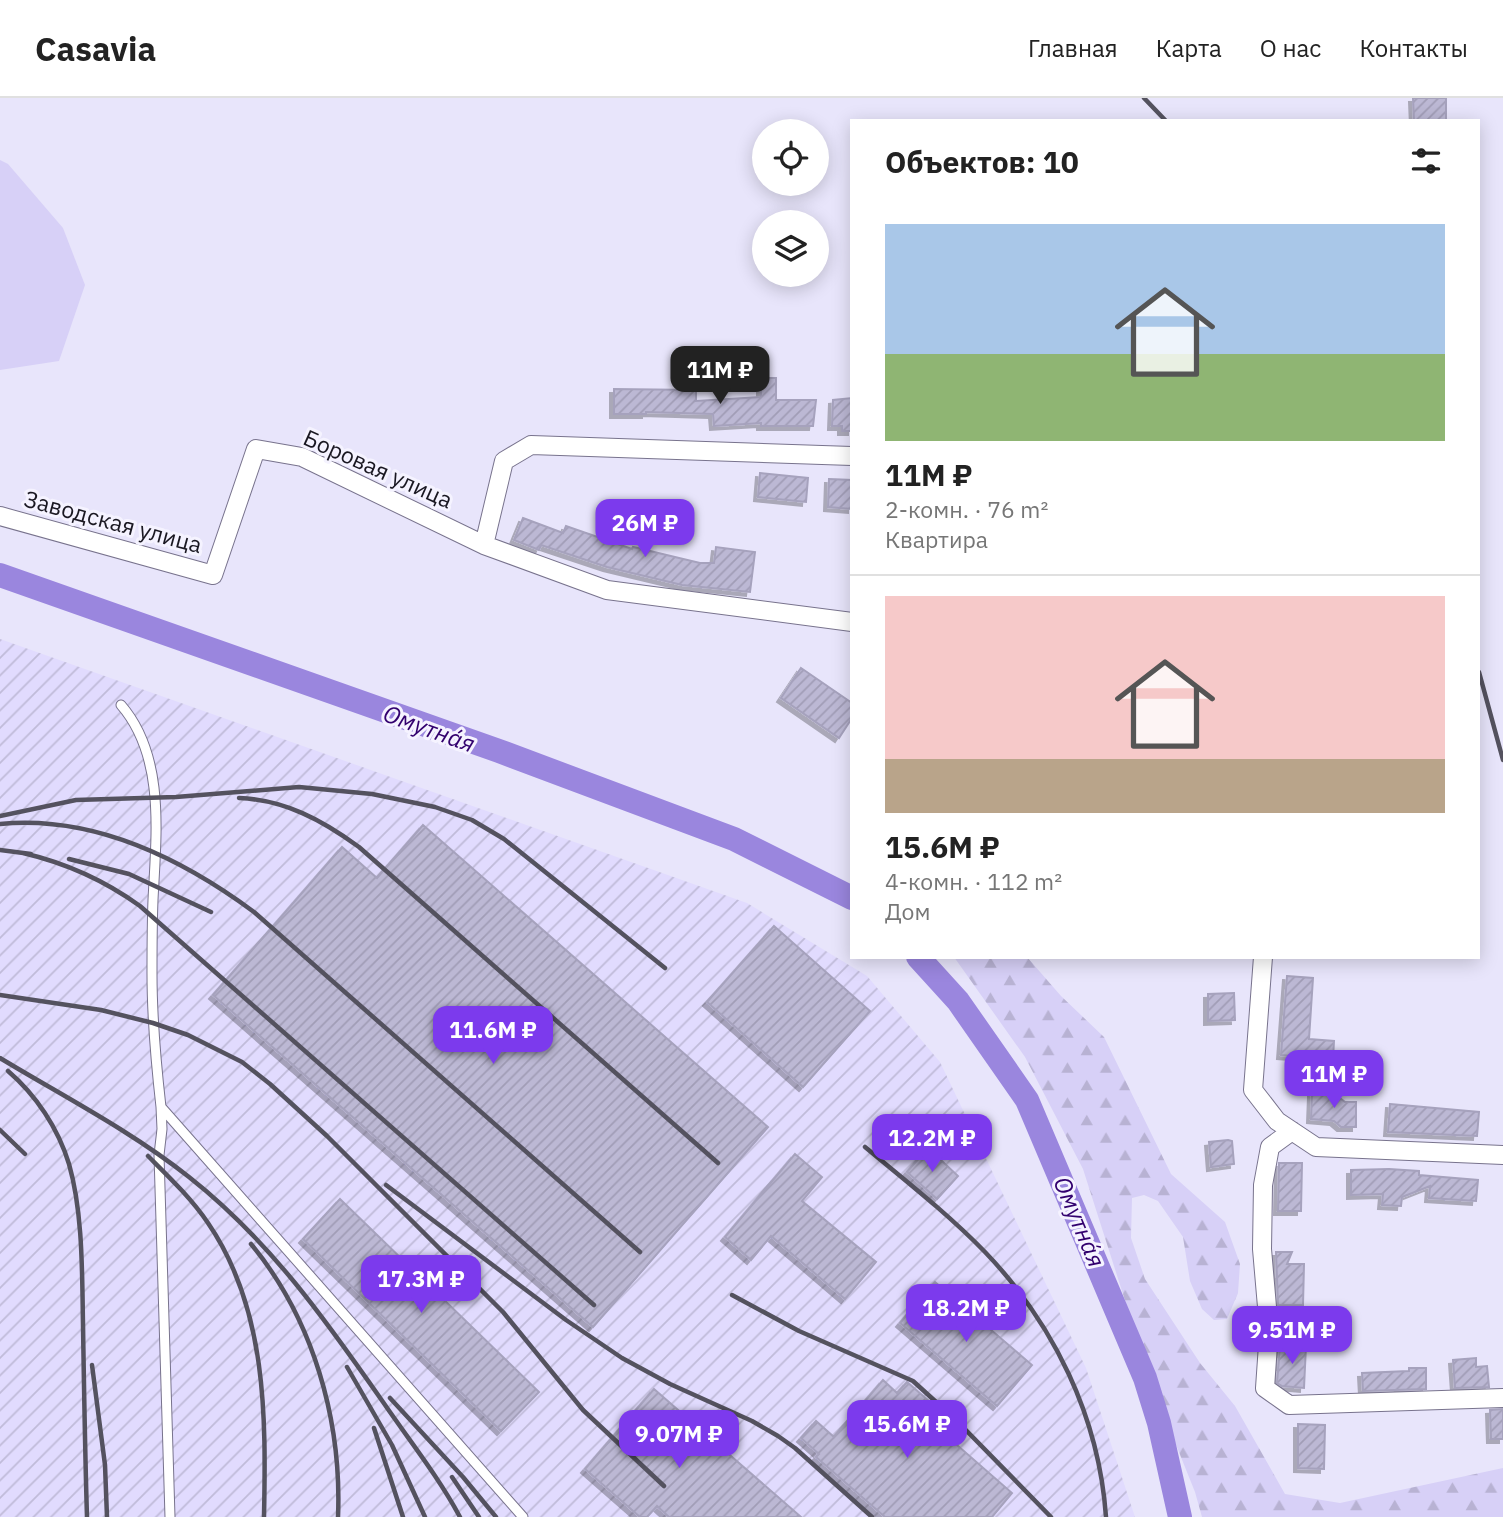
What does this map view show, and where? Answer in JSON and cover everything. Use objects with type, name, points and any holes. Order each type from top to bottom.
[{"type":"street","points":[[850,456],[531,445],[504,461],[484,545],[607,590],[850,622]]},
{"type":"street","name":"Боровая улица","points":[[213,575],[256,449],[302,457],[484,545]]},
{"type":"street","name":"Заводская улица","points":[[0,516],[213,575]]},
{"type":"street","points":[[1263,959],[1253,1090],[1277,1121],[1316,1147],[1503,1155]]},
{"type":"street","points":[[1292,1131],[1270,1147],[1263,1185],[1262,1249],[1269,1330],[1265,1388],[1289,1405],[1503,1398]]},
{"type":"lane","points":[[121,705],[139,732],[152,778],[155,853],[153,1001],[162,1129],[159,1155],[170,1517]]},
{"type":"lane","points":[[161,1107],[523,1517]]},
{"type":"shaded area","points":[[0,639],[747,903],[867,976],[940,1062],[1086,1368],[1135,1517],[0,1517]]},
{"type":"green space","points":[[0,160],[8,164],[63,228],[85,285],[59,361],[0,370]]},
{"type":"green space","points":[[955,959],[1029,959],[1061,996],[1104,1037],[1171,1174],[1225,1222],[1240,1264],[1238,1293],[1227,1319],[1214,1320],[1202,1309],[1190,1281],[1183,1237],[1158,1201],[1144,1195],[1132,1198],[1131,1238],[1145,1279],[1200,1363],[1235,1406],[1285,1494],[1340,1503],[1503,1468],[1503,1517],[1202,1517],[1195,1492],[1152,1385],[1083,1169],[1025,1057]]},
{"type":"building","points":[[1413,98],[1446,98],[1446,119],[1414,119]]},
{"type":"building","points":[[761,378],[776,378],[776,400],[816,400],[813,426],[761,426],[761,423],[714,426],[713,414],[614,414],[614,389],[696,390],[696,401],[761,397]]},
{"type":"building","points":[[850,398],[850,431],[842,431],[842,426],[832,426],[833,400]]},
{"type":"building","points":[[760,473],[808,478],[806,502],[758,497]]},
{"type":"building","points":[[829,479],[850,480],[850,509],[828,507]]},
{"type":"building","points":[[523,518],[563,533],[566,526],[632,549],[633,547],[700,563],[714,563],[716,547],[755,552],[750,592],[682,585],[607,567],[541,545],[539,550],[514,540]]},
{"type":"building","points":[[801,668],[850,702],[850,721],[839,738],[781,698]]},
{"type":"building","points":[[423,825],[768,1127],[593,1327],[213,995],[342,847],[377,878]]},
{"type":"building","points":[[774,926],[870,1011],[803,1087],[707,1002]]},
{"type":"building","points":[[1287,976],[1313,978],[1309,1039],[1334,1041],[1333,1059],[1281,1055]]},
{"type":"building","points":[[1234,993],[1235,1020],[1208,1021],[1208,994]]},
{"type":"building","points":[[1312,1093],[1336,1095],[1345,1102],[1356,1102],[1356,1127],[1341,1127],[1334,1121],[1311,1119]]},
{"type":"building","points":[[1390,1104],[1479,1112],[1477,1136],[1388,1132]]},
{"type":"building","points":[[1232,1141],[1234,1164],[1211,1167],[1209,1142]]},
{"type":"building","points":[[928,1148],[958,1176],[937,1199],[907,1172]]},
{"type":"building","points":[[795,1154],[822,1177],[802,1201],[876,1262],[845,1299],[771,1236],[751,1260],[725,1237]]},
{"type":"building","points":[[1279,1163],[1302,1163],[1301,1211],[1278,1211]]},
{"type":"building","points":[[1351,1170],[1419,1171],[1419,1175],[1478,1180],[1476,1201],[1429,1198],[1430,1186],[1402,1197],[1401,1206],[1382,1205],[1383,1194],[1351,1195]]},
{"type":"building","points":[[340,1199],[539,1392],[501,1431],[303,1239]]},
{"type":"building","points":[[1276,1252],[1292,1252],[1287,1264],[1304,1264],[1303,1305],[1278,1305]]},
{"type":"building","points":[[935,1282],[1032,1365],[997,1406],[900,1323]]},
{"type":"building","points":[[1280,1345],[1306,1346],[1304,1388],[1277,1383]]},
{"type":"building","points":[[1476,1358],[1476,1367],[1487,1366],[1489,1387],[1455,1388],[1453,1360]]},
{"type":"building","points":[[1409,1368],[1426,1368],[1426,1389],[1363,1391],[1362,1373],[1409,1371]]},
{"type":"building","points":[[883,1380],[897,1393],[907,1382],[944,1414],[934,1425],[1012,1493],[992,1517],[885,1517],[816,1457],[819,1454],[801,1438],[816,1421],[834,1437]]},
{"type":"building","points":[[654,1389],[801,1517],[669,1517],[657,1506],[647,1517],[640,1517],[585,1469]]},
{"type":"building","points":[[1503,1409],[1503,1439],[1491,1439],[1490,1410]]},
{"type":"building","points":[[1298,1424],[1325,1425],[1324,1469],[1298,1468]]},
{"type":"waterway","name":"Омутна́я","points":[[0,575],[499,751],[734,839],[850,897]]},
{"type":"waterway","name":"Омутна́я","points":[[920,959],[958,1001],[1027,1100],[1145,1378],[1159,1423],[1180,1517]]},
{"type":"railway","points":[[1144,98],[1164,119]]},
{"type":"railway","points":[[1480,676],[1503,760]]},
{"type":"railway","points":[[0,816],[76,800],[176,797],[299,787],[372,794],[435,807],[472,820],[504,839],[665,968]]},
{"type":"railway","points":[[239,798],[272,803],[302,813],[359,847],[718,1163]]},
{"type":"railway","points":[[0,824],[69,826],[102,834],[166,858],[226,892],[254,912],[640,1252]]},
{"type":"railway","points":[[0,850],[31,854]]},
{"type":"railway","points":[[23,853],[84,874],[113,888],[140,906],[594,1305]]},
{"type":"railway","points":[[69,859],[129,874],[211,912]]},
{"type":"railway","points":[[0,995],[101,1010],[153,1023],[188,1035],[242,1062],[327,1136],[503,1312],[583,1410],[664,1486]]},
{"type":"railway","points":[[0,1058],[144,1144],[189,1177],[245,1227],[317,1311],[433,1473],[460,1517]]},
{"type":"railway","points":[[8,1071],[37,1101],[52,1125],[74,1183],[82,1264],[87,1517]]},
{"type":"railway","points":[[0,1130],[25,1154]]},
{"type":"railway","points":[[865,1147],[971,1238],[1010,1280],[1032,1310],[1052,1341],[1083,1408],[1102,1480],[1106,1517]]},
{"type":"railway","points":[[148,1156],[187,1196],[208,1223],[227,1256],[242,1291],[252,1327],[263,1403],[264,1517]]},
{"type":"railway","points":[[386,1185],[566,1320],[622,1358],[778,1436],[872,1517]]},
{"type":"railway","points":[[251,1244],[273,1273],[291,1305],[319,1372],[335,1444],[338,1517]]},
{"type":"railway","points":[[732,1295],[799,1331],[913,1381],[956,1420],[1051,1517]]},
{"type":"railway","points":[[92,1365],[105,1465],[107,1517]]},
{"type":"railway","points":[[347,1367],[392,1445],[425,1517]]},
{"type":"railway","points":[[390,1398],[496,1517]]},
{"type":"railway","points":[[374,1428],[403,1517]]},
{"type":"railway","points":[[452,1477],[479,1517]]}]
